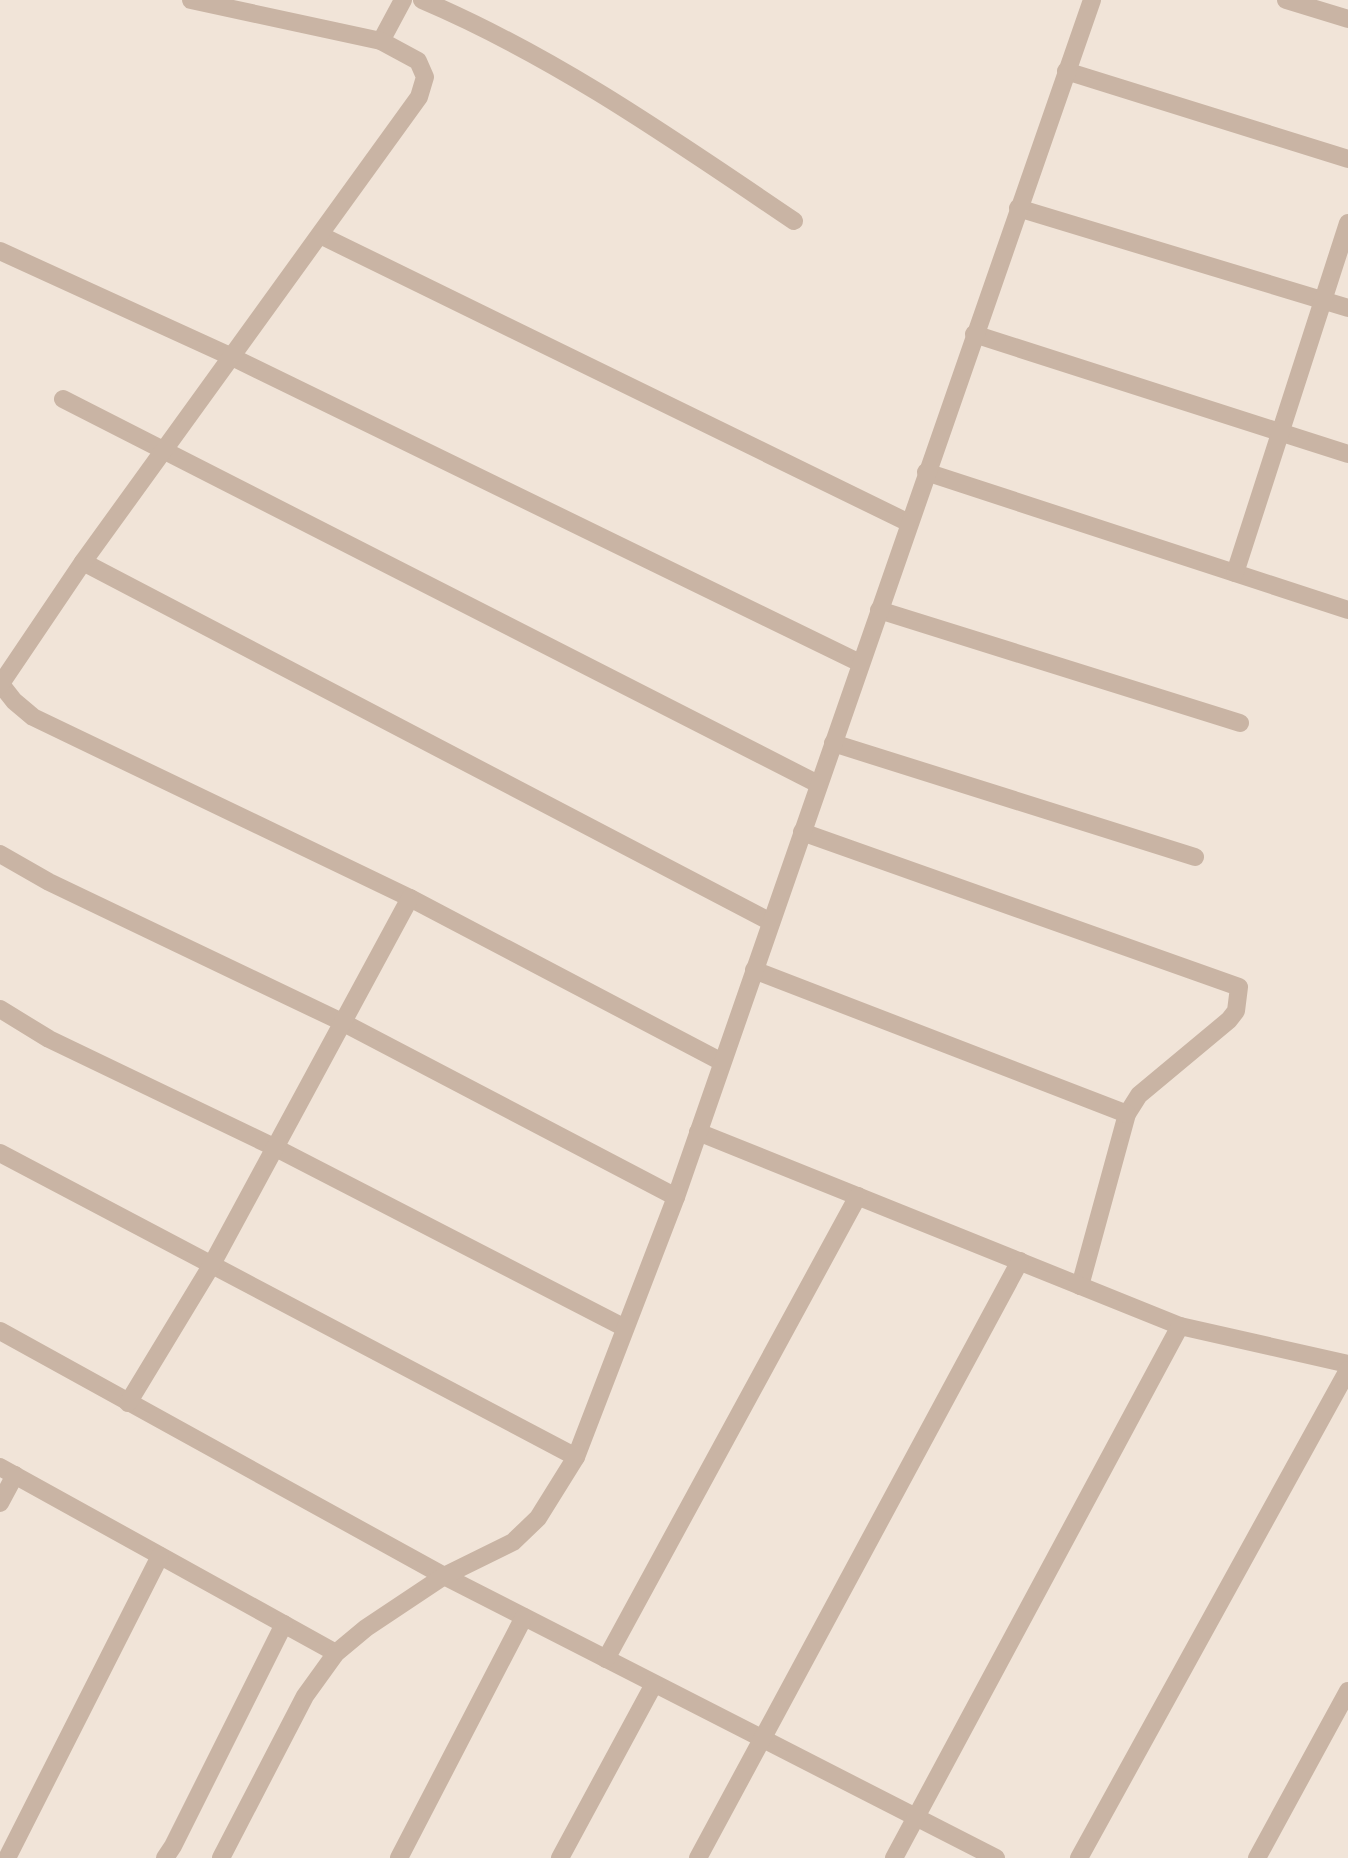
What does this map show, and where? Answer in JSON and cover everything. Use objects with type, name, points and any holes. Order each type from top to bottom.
[{"type":"street","points":[[191,0],[381,41],[418,61],[425,77],[419,97],[83,562],[0,684],[14,701],[33,717],[410,898],[722,1062]]},
{"type":"street","points":[[381,41],[403,0]]},
{"type":"street","points":[[422,0],[479,24],[565,71],[794,221]]},
{"type":"street","points":[[221,1858],[304,1696],[336,1653],[366,1628],[444,1577],[513,1542],[538,1518],[576,1457],[676,1197],[1092,0]]},
{"type":"street","points":[[1286,0],[1348,19]]},
{"type":"street","points":[[1066,71],[1348,159]]},
{"type":"street","points":[[1018,208],[1348,309]]},
{"type":"street","points":[[1235,573],[1348,223]]},
{"type":"street","points":[[320,235],[909,523]]},
{"type":"street","points":[[0,251],[232,356],[860,663]]},
{"type":"street","points":[[974,334],[1348,454]]},
{"type":"street","points":[[63,399],[818,784]]},
{"type":"street","points":[[926,472],[1348,610]]},
{"type":"street","points":[[83,562],[771,922]]},
{"type":"street","points":[[878,610],[1240,723]]},
{"type":"street","points":[[833,743],[1195,858]]},
{"type":"street","points":[[802,832],[1239,987],[1236,1011],[1229,1020],[1139,1095],[1128,1114],[1080,1286]]},
{"type":"street","points":[[0,854],[49,882],[342,1022],[676,1197]]},
{"type":"street","points":[[128,1403],[211,1266],[410,898]]},
{"type":"street","points":[[754,970],[1128,1114]]},
{"type":"street","points":[[0,1009],[99,1064],[274,1147],[625,1328]]},
{"type":"street","points":[[698,1132],[1180,1326],[1348,1364]]},
{"type":"street","points":[[0,1153],[576,1457]]},
{"type":"street","points":[[606,1659],[858,1196]]},
{"type":"street","points":[[698,1858],[1020,1261]]},
{"type":"street","points":[[894,1858],[1180,1326]]},
{"type":"street","points":[[0,1331],[444,1577],[996,1858]]},
{"type":"street","points":[[1079,1858],[1348,1370]]},
{"type":"street","points":[[0,1503],[7,1471],[336,1653]]},
{"type":"street","points":[[7,1858],[160,1556]]},
{"type":"street","points":[[399,1858],[523,1617]]},
{"type":"street","points":[[164,1858],[173,1846],[284,1624]]},
{"type":"street","points":[[561,1858],[654,1684]]},
{"type":"street","points":[[1257,1858],[1348,1692]]}]
